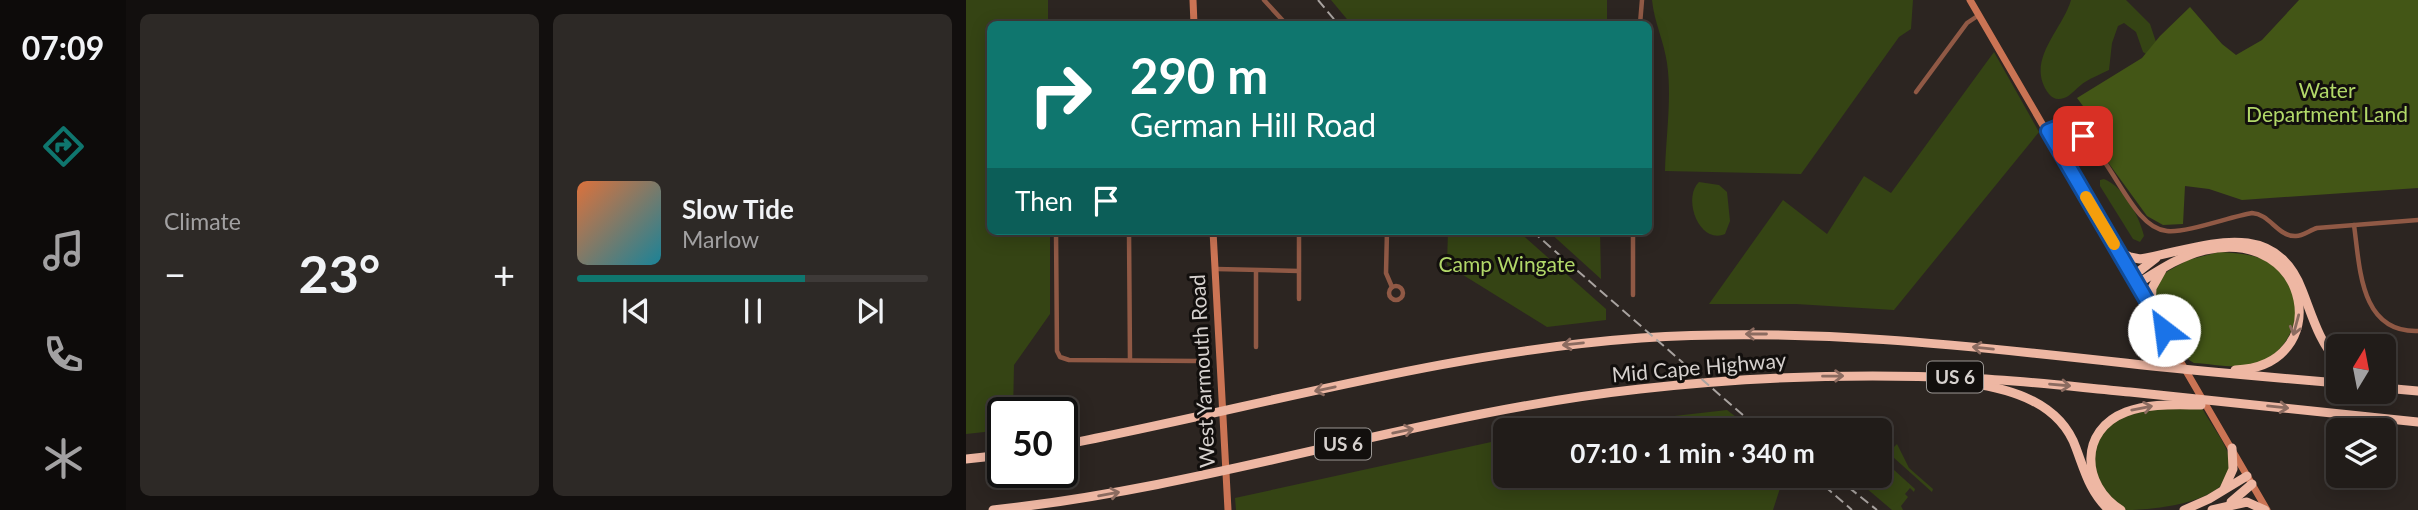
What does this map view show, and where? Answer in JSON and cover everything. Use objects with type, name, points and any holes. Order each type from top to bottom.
[{"type":"highway","points":[[2118,251],[2137,259],[2223,241],[2252,244],[2276,254],[2296,276],[2326,346]]},
{"type":"highway","points":[[2135,280],[2202,251],[2228,247],[2262,254],[2281,266],[2290,277],[2297,294],[2299,314],[2297,327],[2278,356],[2253,368],[2192,372]]},
{"type":"highway","points":[[2135,280],[2160,255]]},
{"type":"highway","points":[[2151,308],[2152,288],[2163,268]]},
{"type":"highway","name":"Mid Cape Highway","points":[[1078,442],[1441,364],[1557,346],[1641,338],[1782,334],[1870,338],[2177,368],[2192,372],[2326,382]]},
{"type":"highway","name":"Mid Cape Highway","points":[[993,510],[1156,486],[1519,407],[1606,393],[1716,381],[1821,376],[1940,377],[2018,382],[2196,402]]},
{"type":"highway","points":[[1940,377],[2016,394],[2051,413],[2072,438],[2090,487],[2109,510]]},
{"type":"highway","points":[[2396,388],[2418,391]]},
{"type":"highway","points":[[2121,510],[2104,496],[2091,471],[2092,448],[2099,432],[2113,418],[2133,409],[2196,402],[2418,422]]},
{"type":"highway","points":[[2223,491],[2233,469],[2232,449]]},
{"type":"highway","points":[[966,460],[987,457]]},
{"type":"highway","points":[[2183,510],[2249,480]]},
{"type":"highway","points":[[2223,507],[2249,480]]},
{"type":"highway","points":[[2212,510],[2247,502],[2266,510]]},
{"type":"main road","points":[[1970,0],[2151,308],[2192,372],[2266,510]]},
{"type":"main road","points":[[1193,1],[1194,21]]},
{"type":"main road","name":"West Yarmouth Road","points":[[1213,235],[1228,510]]},
{"type":"street","points":[[1264,0],[1283,21]]},
{"type":"street","points":[[1640,21],[1642,0]]},
{"type":"street","points":[[1916,92],[1967,23],[1979,15]]},
{"type":"street","points":[[2048,131],[2063,125],[2083,136],[2098,153],[2141,217],[2158,229],[2175,231],[2257,214],[2286,234],[2298,236],[2317,228],[2418,220]]},
{"type":"street","points":[[2354,225],[2363,288],[2373,307],[2389,326],[2402,331],[2418,331]]},
{"type":"street","points":[[1056,235],[1057,351],[1060,357],[1067,360],[1198,361]]},
{"type":"street","points":[[1129,235],[1130,360]]},
{"type":"street","points":[[1298,235],[1299,299]]},
{"type":"street","points":[[1387,235],[1386,273],[1392,286]]},
{"type":"street","points":[[1633,235],[1633,295]]},
{"type":"street","points":[[1215,270],[1299,271]]},
{"type":"street","points":[[1256,271],[1256,347]]},
{"type":"green space","points":[[966,0],[1048,0],[1048,21],[987,21],[987,235],[1050,235],[1050,314],[1014,365],[1013,397],[987,397],[987,432],[966,434]]},
{"type":"green space","points":[[1331,0],[1607,0],[1607,21],[1348,21]]},
{"type":"green space","points":[[1652,0],[1913,0],[1911,29],[1899,37],[1801,174],[1665,171],[1668,76],[1666,55]]},
{"type":"green space","points":[[2071,0],[2126,0],[2150,24],[2156,42],[2146,54],[2136,32],[2124,23],[2118,26],[2112,43],[2109,70],[2085,82],[2067,97],[2058,99],[2049,94],[2042,82],[2041,70],[2047,46]]},
{"type":"green space","name":"Water Department Land","points":[[2299,0],[2418,0],[2418,188],[2242,200],[2209,189],[2185,186],[2183,224],[2163,225],[2147,216],[2086,132],[2073,123],[2074,112],[2083,106],[2077,98],[2142,58],[2190,7],[2222,44],[2236,55],[2262,40]]},
{"type":"green space","points":[[1994,52],[2039,132],[1894,310],[1796,304],[1709,304],[1783,200],[1827,234],[1864,176],[1891,193]]},
{"type":"green space","points":[[2104,179],[2118,188],[2134,211],[2144,236],[2140,242],[2133,239],[2100,186],[2100,180]]},
{"type":"green space","points":[[1699,182],[1719,185],[1727,192],[1730,221],[1725,234],[1716,236],[1708,233],[1696,218],[1692,198]]},
{"type":"green space","name":"Camp Wingate","points":[[1448,235],[1523,235],[1606,309],[1606,320],[1547,327],[1447,265]]},
{"type":"green space","name":"Camp Wingate","points":[[1552,235],[1600,235],[1601,279]]},
{"type":"green space","points":[[2219,252],[2263,259],[2286,278],[2293,291],[2295,320],[2290,333],[2272,356],[2258,363],[2235,366],[2194,363],[2189,360],[2156,305],[2156,288],[2162,276],[2188,260]]},
{"type":"green space","points":[[2165,408],[2202,408],[2228,453],[2229,474],[2221,486],[2192,501],[2127,510],[2116,505],[2100,485],[2096,472],[2097,445],[2102,434],[2116,421],[2136,413]]},
{"type":"green space","points":[[1727,410],[1737,418],[1657,418]]},
{"type":"green space","points":[[1493,442],[1493,488],[1780,488],[1773,510],[1236,510],[1235,498]]},
{"type":"green space","points":[[1897,444],[1909,468],[1933,489],[1932,492],[1893,457],[1892,449]]},
{"type":"green space","points":[[1892,468],[1915,489],[1914,492],[1910,488],[1905,494],[1908,497],[1901,506],[1903,510],[1892,510],[1866,488],[1892,488]]},
{"type":"railway","points":[[1318,0],[1336,21]]},
{"type":"railway","points":[[1537,235],[1746,418]]},
{"type":"railway","points":[[1827,488],[1852,510]]},
{"type":"railway","points":[[1850,488],[1877,510]]},
{"type":"slow traffic","points":[[2086,197],[2114,244]]},
{"type":"route","points":[[2083,136],[2063,125],[2048,131],[2164,330]]}]
